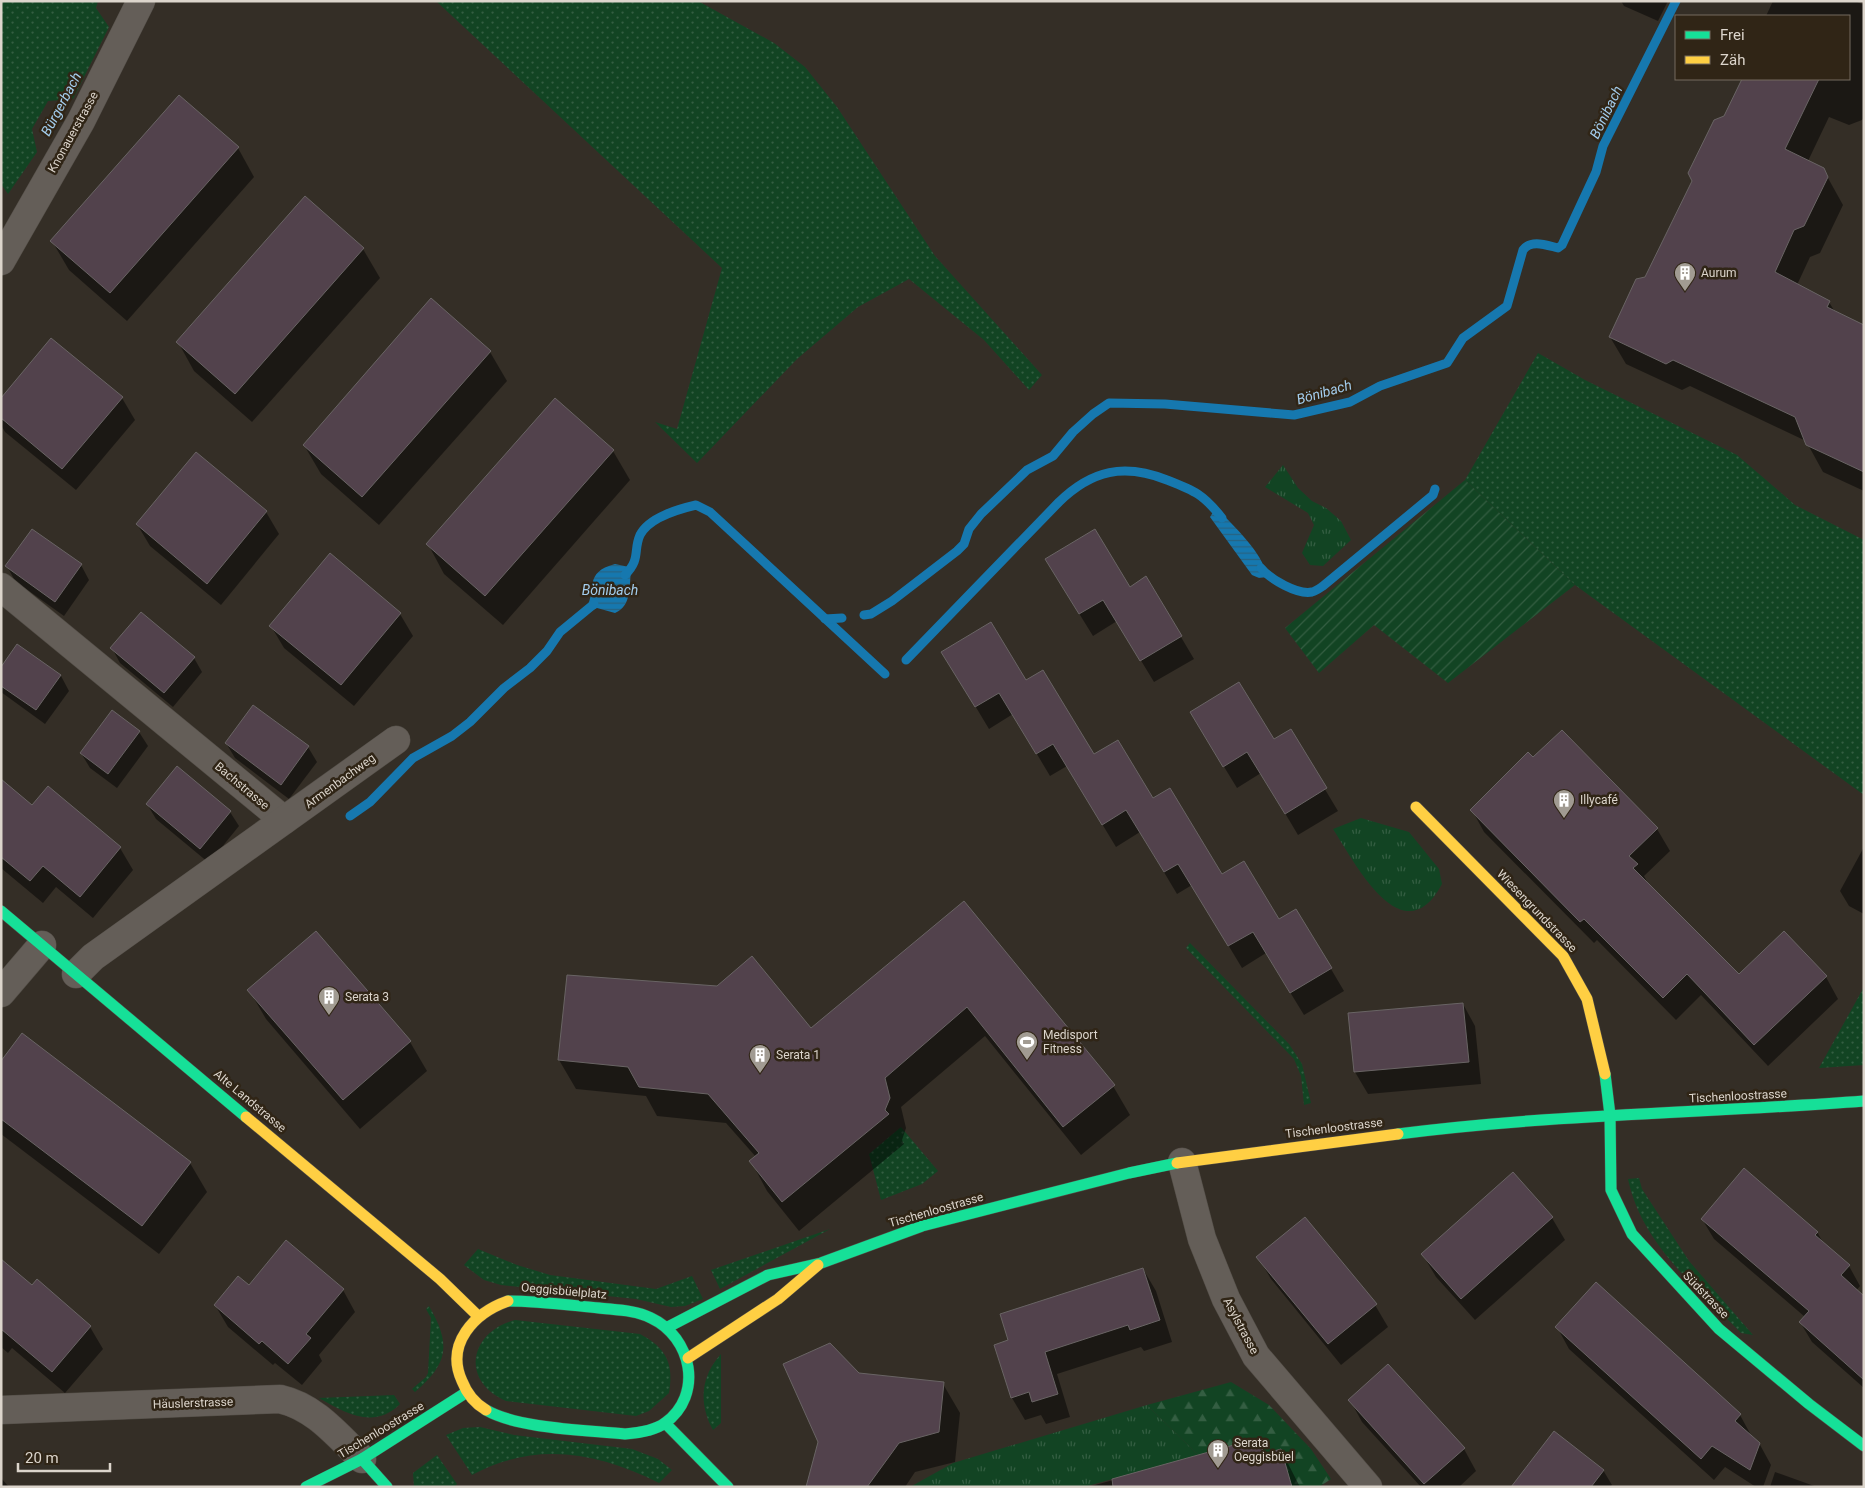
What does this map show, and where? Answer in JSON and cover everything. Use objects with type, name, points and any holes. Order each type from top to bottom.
[{"type":"main road","name":"Wiesengrundstrasse","points":[[1416,807],[1563,956],[1587,1000],[1595,1026],[1603,1060],[1610,1115]]},
{"type":"main road","name":"Alte Landstrasse","points":[[1,911],[440,1279],[478,1316]]},
{"type":"main road","name":"Tischenloostrasse","points":[[668,1327],[768,1275],[821,1263],[922,1226],[1129,1173],[1182,1162],[1470,1125],[1610,1115],[1752,1110],[1864,1101]]},
{"type":"main road","name":"Südstrasse","points":[[1610,1115],[1611,1190],[1632,1234],[1719,1329],[1809,1404],[1864,1446]]},
{"type":"main road","name":"Tischenloostrasse","points":[[688,1358],[778,1299],[821,1263]]},
{"type":"main road","name":"Oeggisbüelplatz","points":[[508,1300],[535,1301],[625,1311],[650,1317],[668,1327],[679,1340],[688,1358],[691,1375],[688,1394],[678,1412],[665,1423],[644,1433],[625,1434],[506,1420],[480,1407],[466,1392],[457,1371],[457,1350],[466,1331],[478,1316],[508,1300]]},
{"type":"main road","name":"Tischenloostrasse","points":[[306,1487],[362,1459],[466,1392]]},
{"type":"main road","points":[[665,1423],[728,1487]]},
{"type":"main road","points":[[362,1459],[387,1487]]},
{"type":"street","name":"Knonauerstrasse","points":[[1,261],[81,121],[141,1]]},
{"type":"street","name":"Bachstrasse","points":[[1,586],[284,820],[93,957],[76,974]]},
{"type":"street","name":"Armenbachweg","points":[[284,820],[396,740]]},
{"type":"street","points":[[1,993],[42,945]]},
{"type":"street","name":"Asylstrasse","points":[[1182,1162],[1202,1239],[1226,1299],[1256,1356],[1368,1487]]},
{"type":"street","name":"Häuslerstrasse","points":[[1,1410],[280,1399],[297,1403],[310,1410],[362,1459]]},
{"type":"green space","points":[[1,1],[98,1],[96,8],[109,27],[73,99],[48,101],[32,129],[37,152],[8,194],[1,184]]},
{"type":"green space","points":[[436,1],[698,1],[774,43],[805,67],[837,107],[935,256],[1042,375],[1029,390],[984,340],[909,279],[858,307],[797,359],[697,463],[655,422],[677,429],[722,268]]},
{"type":"green space","points":[[1538,353],[1585,380],[1737,455],[1795,505],[1864,540],[1864,795],[1575,585],[1465,480]]},
{"type":"green space","points":[[1283,465],[1298,488],[1312,501],[1326,508],[1341,521],[1351,540],[1323,566],[1310,565],[1302,553],[1314,525],[1308,513],[1265,487]]},
{"type":"green space","points":[[1465,480],[1575,585],[1448,683],[1374,625],[1319,673],[1285,628]]},
{"type":"green space","points":[[1361,818],[1409,832],[1439,869],[1442,884],[1427,904],[1412,911],[1396,908],[1381,897],[1367,881],[1333,829]]},
{"type":"green space","points":[[1190,943],[1289,1044],[1302,1064],[1311,1103],[1304,1105],[1301,1076],[1294,1059],[1186,948]]},
{"type":"green space","points":[[1864,987],[1864,1065],[1819,1068]]},
{"type":"green space","points":[[901,1127],[938,1171],[922,1184],[881,1200],[869,1154]]},
{"type":"green space","points":[[1639,1178],[1642,1189],[1689,1261],[1753,1335],[1741,1333],[1689,1281],[1658,1244],[1645,1224],[1635,1203],[1628,1179]]},
{"type":"green space","points":[[830,1229],[720,1289],[711,1270]]},
{"type":"green space","points":[[478,1249],[517,1265],[550,1275],[656,1289],[692,1276],[703,1299],[685,1306],[671,1307],[636,1299],[501,1285],[484,1280],[464,1265]]},
{"type":"green space","points":[[429,1306],[441,1331],[443,1352],[435,1372],[415,1392],[412,1389],[428,1373],[431,1318],[426,1309]]},
{"type":"green space","points":[[515,1320],[640,1334],[656,1345],[666,1358],[670,1373],[669,1393],[649,1411],[636,1416],[506,1401],[491,1392],[482,1382],[477,1370],[476,1358],[480,1346],[488,1335],[500,1326]]},
{"type":"green space","points":[[721,1354],[721,1423],[713,1430],[705,1410],[704,1390],[709,1371]]},
{"type":"green space","points":[[1231,1382],[1269,1405],[1311,1449],[1331,1479],[1319,1487],[1292,1487],[1281,1449],[1264,1454],[1198,1455],[1147,1405]]},
{"type":"green space","points":[[394,1395],[400,1404],[390,1412],[370,1417],[349,1413],[319,1398]]},
{"type":"green space","points":[[1147,1405],[1198,1455],[1084,1487],[910,1487],[953,1463]]},
{"type":"green space","points":[[480,1427],[514,1435],[632,1449],[658,1459],[672,1470],[659,1483],[636,1472],[589,1458],[543,1454],[496,1464],[472,1475],[446,1435],[463,1428]]},
{"type":"green space","points":[[437,1455],[457,1484],[454,1487],[414,1487],[413,1473]]},
{"type":"water","points":[[1215,509],[1247,540],[1260,558],[1268,577],[1259,578],[1252,575],[1210,517]]},
{"type":"water","name":"Bönibach","points":[[615,564],[634,568],[631,571],[627,601],[615,613],[597,608],[588,613],[586,609],[595,577],[605,567]]},
{"type":"building","name":"Aurum","points":[[1742,80],[1819,80],[1785,149],[1824,168],[1828,177],[1804,226],[1794,230],[1775,272],[1830,301],[1827,307],[1864,325],[1864,472],[1806,445],[1795,417],[1673,360],[1666,364],[1609,337],[1636,279],[1645,277],[1692,181],[1688,173],[1714,120],[1724,116]]},
{"type":"building","points":[[179,95],[239,147],[110,293],[50,241]]},
{"type":"building","points":[[305,196],[364,248],[235,394],[176,342]]},
{"type":"building","points":[[431,298],[491,351],[362,497],[303,445]]},
{"type":"building","points":[[51,338],[123,397],[62,469],[1,418],[1,398]]},
{"type":"building","points":[[555,398],[614,450],[485,596],[426,544]]},
{"type":"building","points":[[196,452],[267,511],[207,584],[136,524]]},
{"type":"building","points":[[32,529],[82,564],[55,602],[5,566]]},
{"type":"building","points":[[1095,529],[1130,587],[1146,576],[1182,636],[1140,661],[1103,600],[1079,614],[1045,559]]},
{"type":"building","points":[[330,553],[401,613],[341,685],[269,626]]},
{"type":"building","points":[[141,612],[195,657],[164,693],[110,648]]},
{"type":"building","points":[[991,622],[1026,680],[1043,670],[1094,754],[1118,740],[1153,798],[1170,788],[1222,874],[1244,861],[1279,919],[1296,909],[1332,968],[1290,993],[1253,932],[1228,946],[1178,864],[1164,872],[1126,810],[1102,825],[1053,744],[1036,754],[999,693],[975,707],[941,652]]},
{"type":"building","points":[[17,644],[61,675],[36,710],[1,686],[1,667]]},
{"type":"building","points":[[1239,682],[1274,739],[1291,729],[1327,788],[1285,814],[1247,752],[1223,767],[1190,712]]},
{"type":"building","points":[[253,705],[309,746],[281,785],[225,743]]},
{"type":"building","points":[[112,710],[140,731],[108,774],[80,753]]},
{"type":"building","points":[[1562,730],[1658,828],[1629,856],[1638,864],[1633,868],[1739,974],[1784,931],[1827,976],[1754,1045],[1687,974],[1663,998],[1584,919],[1580,922],[1470,810],[1528,752],[1533,757]]},
{"type":"building","points":[[177,766],[231,811],[200,849],[146,804]]},
{"type":"building","points":[[1,779],[32,805],[48,786],[121,847],[80,897],[43,866],[30,881],[1,857]]},
{"type":"building","name":"Serata 1","points":[[964,901],[1115,1085],[1063,1127],[967,1007],[885,1078],[890,1098],[885,1110],[889,1114],[782,1202],[749,1161],[759,1153],[708,1094],[639,1087],[628,1067],[558,1060],[567,975],[717,986],[752,956],[811,1028]]},
{"type":"building","name":"Serata 3","points":[[316,931],[411,1041],[343,1100],[247,990]]},
{"type":"building","points":[[1463,1003],[1469,1062],[1354,1072],[1348,1013]]},
{"type":"building","points":[[22,1033],[191,1162],[142,1226],[1,1119],[1,1061]]},
{"type":"building","points":[[1744,1168],[1818,1232],[1815,1235],[1850,1265],[1841,1275],[1864,1296],[1864,1380],[1799,1322],[1809,1311],[1701,1219]]},
{"type":"building","points":[[1513,1172],[1553,1217],[1461,1299],[1421,1254]]},
{"type":"building","points":[[1305,1217],[1377,1304],[1328,1344],[1256,1257]]},
{"type":"building","points":[[286,1240],[344,1289],[306,1334],[311,1338],[288,1364],[262,1341],[259,1344],[214,1305],[238,1276],[249,1285]]},
{"type":"building","points":[[1,1259],[32,1285],[37,1279],[91,1326],[52,1372],[1,1329]]},
{"type":"building","points":[[1143,1268],[1160,1320],[1130,1330],[1128,1325],[1045,1352],[1058,1394],[1032,1402],[1029,1392],[1011,1398],[994,1345],[1008,1340],[1000,1314]]},
{"type":"building","points":[[1596,1282],[1741,1414],[1735,1421],[1760,1443],[1750,1470],[1712,1446],[1701,1459],[1555,1327]]},
{"type":"building","points":[[830,1343],[859,1373],[944,1382],[939,1432],[899,1443],[867,1487],[806,1487],[818,1442],[783,1364]]},
{"type":"building","points":[[1388,1364],[1465,1448],[1424,1484],[1348,1400]]},
{"type":"building","points":[[1554,1431],[1604,1470],[1591,1487],[1511,1487]]},
{"type":"building","name":"Serata Oeggisbüel","points":[[1259,1438],[1264,1454],[1281,1449],[1292,1487],[1113,1487],[1112,1479]]},
{"type":"waterway","name":"Bönibach","points":[[864,615],[871,614],[892,601],[957,551],[964,544],[969,529],[981,514],[1027,470],[1053,456],[1073,432],[1109,403],[1165,404],[1294,415],[1350,402],[1380,386],[1447,363],[1463,338],[1507,306],[1523,250],[1534,244],[1544,244],[1558,248],[1562,245],[1596,172],[1603,146],[1676,1]]},
{"type":"waterway","name":"Bönibach","points":[[906,660],[1059,502],[1071,491],[1096,476],[1123,471],[1151,475],[1198,494],[1222,518]]},
{"type":"waterway","name":"Bönibach","points":[[1261,568],[1277,581],[1292,589],[1306,592],[1315,591],[1433,495],[1435,489]]},
{"type":"waterway","name":"Bönibach","points":[[625,575],[635,560],[640,535],[650,523],[665,515],[696,505],[710,512],[885,674]]},
{"type":"waterway","name":"Bönibach","points":[[350,816],[370,802],[413,758],[452,736],[470,722],[504,688],[530,668],[547,651],[560,632],[594,604]]},
{"type":"waterway","name":"Bönibach","points":[[825,619],[842,618]]},
{"type":"traffic: fast","points":[[1,911],[246,1117]]},
{"type":"traffic: fast","points":[[1605,1074],[1610,1115],[1611,1190],[1632,1234],[1719,1329],[1809,1404],[1864,1446]]},
{"type":"traffic: fast","points":[[1398,1134],[1514,1122],[1864,1101]]},
{"type":"traffic: fast","points":[[668,1327],[768,1275],[821,1263],[922,1226],[1129,1173],[1177,1163]]},
{"type":"traffic: fast","points":[[486,1410],[500,1416],[534,1425],[573,1430],[635,1433],[651,1430],[665,1423],[677,1411],[685,1397],[689,1382],[684,1352],[676,1338],[665,1327],[651,1318],[639,1313],[619,1310],[542,1302],[508,1301]]},
{"type":"traffic: fast","points":[[306,1487],[362,1459],[467,1392]]},
{"type":"traffic: fast","points":[[665,1423],[728,1487]]},
{"type":"traffic: fast","points":[[362,1459],[387,1487]]},
{"type":"traffic: slow","points":[[1416,807],[1563,956],[1587,999],[1605,1074]]},
{"type":"traffic: slow","points":[[246,1117],[440,1279],[478,1316]]},
{"type":"traffic: slow","points":[[1177,1163],[1398,1134]]},
{"type":"traffic: slow","points":[[688,1358],[778,1299],[818,1265]]},
{"type":"traffic: slow","points":[[486,1410],[474,1401],[466,1390],[458,1367],[457,1355],[460,1343],[474,1322],[484,1313],[508,1301]]},
{"type":"place","name":"Aurum","points":[[1685,292]]},
{"type":"place","name":"Illycafé","points":[[1564,819]]},
{"type":"place","name":"Serata 3","points":[[329,1016]]},
{"type":"place","name":"Medisport Fitness","points":[[1027,1061]]},
{"type":"place","name":"Serata 1","points":[[760,1074]]},
{"type":"place","name":"Serata Oeggisbüel","points":[[1218,1469]]},
{"type":"water label","name":"Bürgerbach","points":[[61,104]]}]
